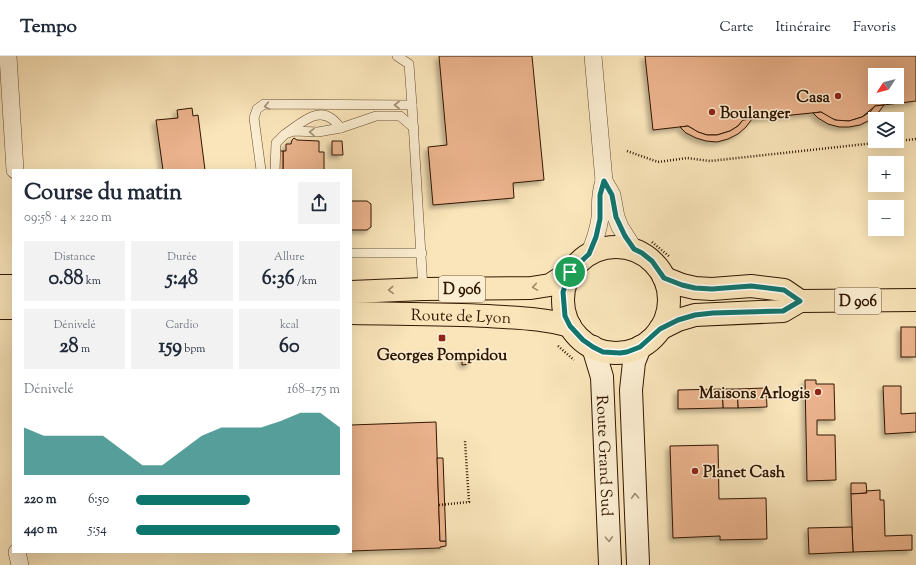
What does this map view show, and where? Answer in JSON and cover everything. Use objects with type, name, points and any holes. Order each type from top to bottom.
[{"type":"main road","points":[[669,269],[668,304],[665,317],[660,329],[640,347],[620,353],[603,352],[583,340],[570,326],[565,316],[563,292],[570,272],[589,254],[596,250],[611,247],[641,244],[642,253],[652,261],[669,269],[682,285],[695,288],[712,289],[751,286],[784,290],[800,301]]},
{"type":"main road","name":"Route de Lyon","points":[[352,292],[423,289],[531,288],[550,285],[570,272]]},
{"type":"main road","points":[[0,286],[12,286]]},
{"type":"main road","name":"D 906","points":[[660,329],[678,320],[695,315],[783,311],[800,301],[916,300]]},
{"type":"main road","points":[[0,308],[12,308]]},
{"type":"main road","name":"Route de Lyon","points":[[352,313],[443,314],[513,318],[553,321],[570,326]]},
{"type":"main road","name":"Route Grand Sud","points":[[593,347],[602,377],[610,564]]},
{"type":"main road","name":"Route Grand Sud","points":[[638,563],[631,390],[634,362],[640,347]]},
{"type":"street","points":[[8,56],[15,169]]},
{"type":"street","points":[[589,254],[596,237],[600,219],[600,195],[604,181],[593,56]]},
{"type":"street","points":[[604,181],[612,195],[616,217],[620,227],[641,244]]},
{"type":"street","points":[[17,553],[20,565]]},
{"type":"lane","points":[[397,56],[409,64],[422,253],[423,289]]},
{"type":"lane","points":[[261,169],[254,118],[257,109],[264,104],[412,105]]},
{"type":"lane","points":[[276,169],[276,143],[285,134],[310,117],[319,115],[331,118],[341,128]]},
{"type":"lane","points":[[285,134],[294,131],[318,132],[341,128],[376,116],[400,116],[414,128]]},
{"type":"lane","points":[[352,253],[422,253]]},
{"type":"path","points":[[904,140],[916,138]]},
{"type":"path","points":[[627,151],[658,162],[687,158],[710,161],[868,143]]},
{"type":"path","points":[[641,244],[669,269]]},
{"type":"path","points":[[554,342],[576,362]]},
{"type":"path","points":[[439,505],[469,502],[464,441]]},
{"type":"building","points":[[439,56],[532,56],[544,180],[513,183],[514,198],[433,205],[428,147],[447,145]]},
{"type":"building","points":[[645,56],[916,56],[916,101],[904,102],[904,68],[868,68],[868,104],[891,104],[875,106],[862,117],[849,121],[839,121],[830,118],[821,112],[743,120],[738,126],[730,131],[717,135],[707,135],[688,126],[653,130]]},
{"type":"building","points":[[884,105],[879,112],[870,112],[875,106]]},
{"type":"building","points":[[192,108],[193,116],[198,115],[205,169],[163,169],[156,120],[178,118],[177,110]]},
{"type":"building","points":[[821,112],[835,120],[849,121],[862,117],[868,113],[868,121],[860,125],[839,127],[828,124],[813,113]]},
{"type":"building","points":[[752,119],[738,134],[717,142],[696,138],[686,133],[680,127],[688,126],[707,135],[717,135],[730,131],[738,126],[743,120]]},
{"type":"building","points":[[294,138],[297,140],[319,141],[319,152],[324,152],[324,169],[283,169],[283,151],[286,151],[286,144],[291,144]]},
{"type":"building","points":[[332,141],[342,141],[343,155],[332,155]]},
{"type":"building","points":[[277,151],[283,151],[283,169],[277,169]]},
{"type":"building","points":[[352,201],[367,201],[371,204],[371,227],[367,230],[352,230]]},
{"type":"building","points":[[901,327],[916,327],[916,357],[901,357]]},
{"type":"building","points":[[462,355],[470,355],[470,364],[462,365]]},
{"type":"building","points":[[805,380],[816,380],[816,384],[834,384],[835,420],[817,420],[817,435],[835,435],[836,480],[807,481]]},
{"type":"building","points":[[883,386],[901,386],[901,414],[916,413],[916,432],[885,434]]},
{"type":"building","points":[[766,388],[767,407],[738,408],[737,389]]},
{"type":"building","points":[[722,389],[737,389],[738,408],[723,408]]},
{"type":"building","points":[[722,389],[723,408],[678,409],[678,390]]},
{"type":"building","points":[[436,422],[440,541],[446,541],[446,546],[440,548],[352,551],[352,425]]},
{"type":"building","points":[[718,445],[719,499],[766,498],[767,539],[720,540],[720,536],[673,538],[670,446]]},
{"type":"building","points":[[437,458],[443,458],[446,541],[440,541]]},
{"type":"building","points":[[851,483],[866,483],[867,493],[851,494]]},
{"type":"building","points":[[880,490],[880,500],[884,500],[885,536],[912,535],[912,550],[853,552],[851,494]]},
{"type":"building","points":[[852,527],[853,552],[809,554],[808,528]]},
{"type":"place","name":"Casa","points":[[838,96]]},
{"type":"place","name":"Boulanger","points":[[712,112]]},
{"type":"place","name":"Georges Pompidou","points":[[442,338]]},
{"type":"place","name":"Maisons Arlogis","points":[[818,392]]},
{"type":"place","name":"Planet Cash","points":[[695,471]]},
{"type":"route","points":[[604,181],[612,195],[616,217],[625,236],[634,249],[647,256],[658,267],[664,278],[695,288],[712,289],[751,286],[784,290],[800,301],[783,311],[754,311],[695,315],[678,320],[660,329],[640,347],[620,353],[603,352],[583,340],[570,326],[565,316],[563,292],[570,272],[589,254],[596,237],[600,219],[600,195],[604,181]]}]
